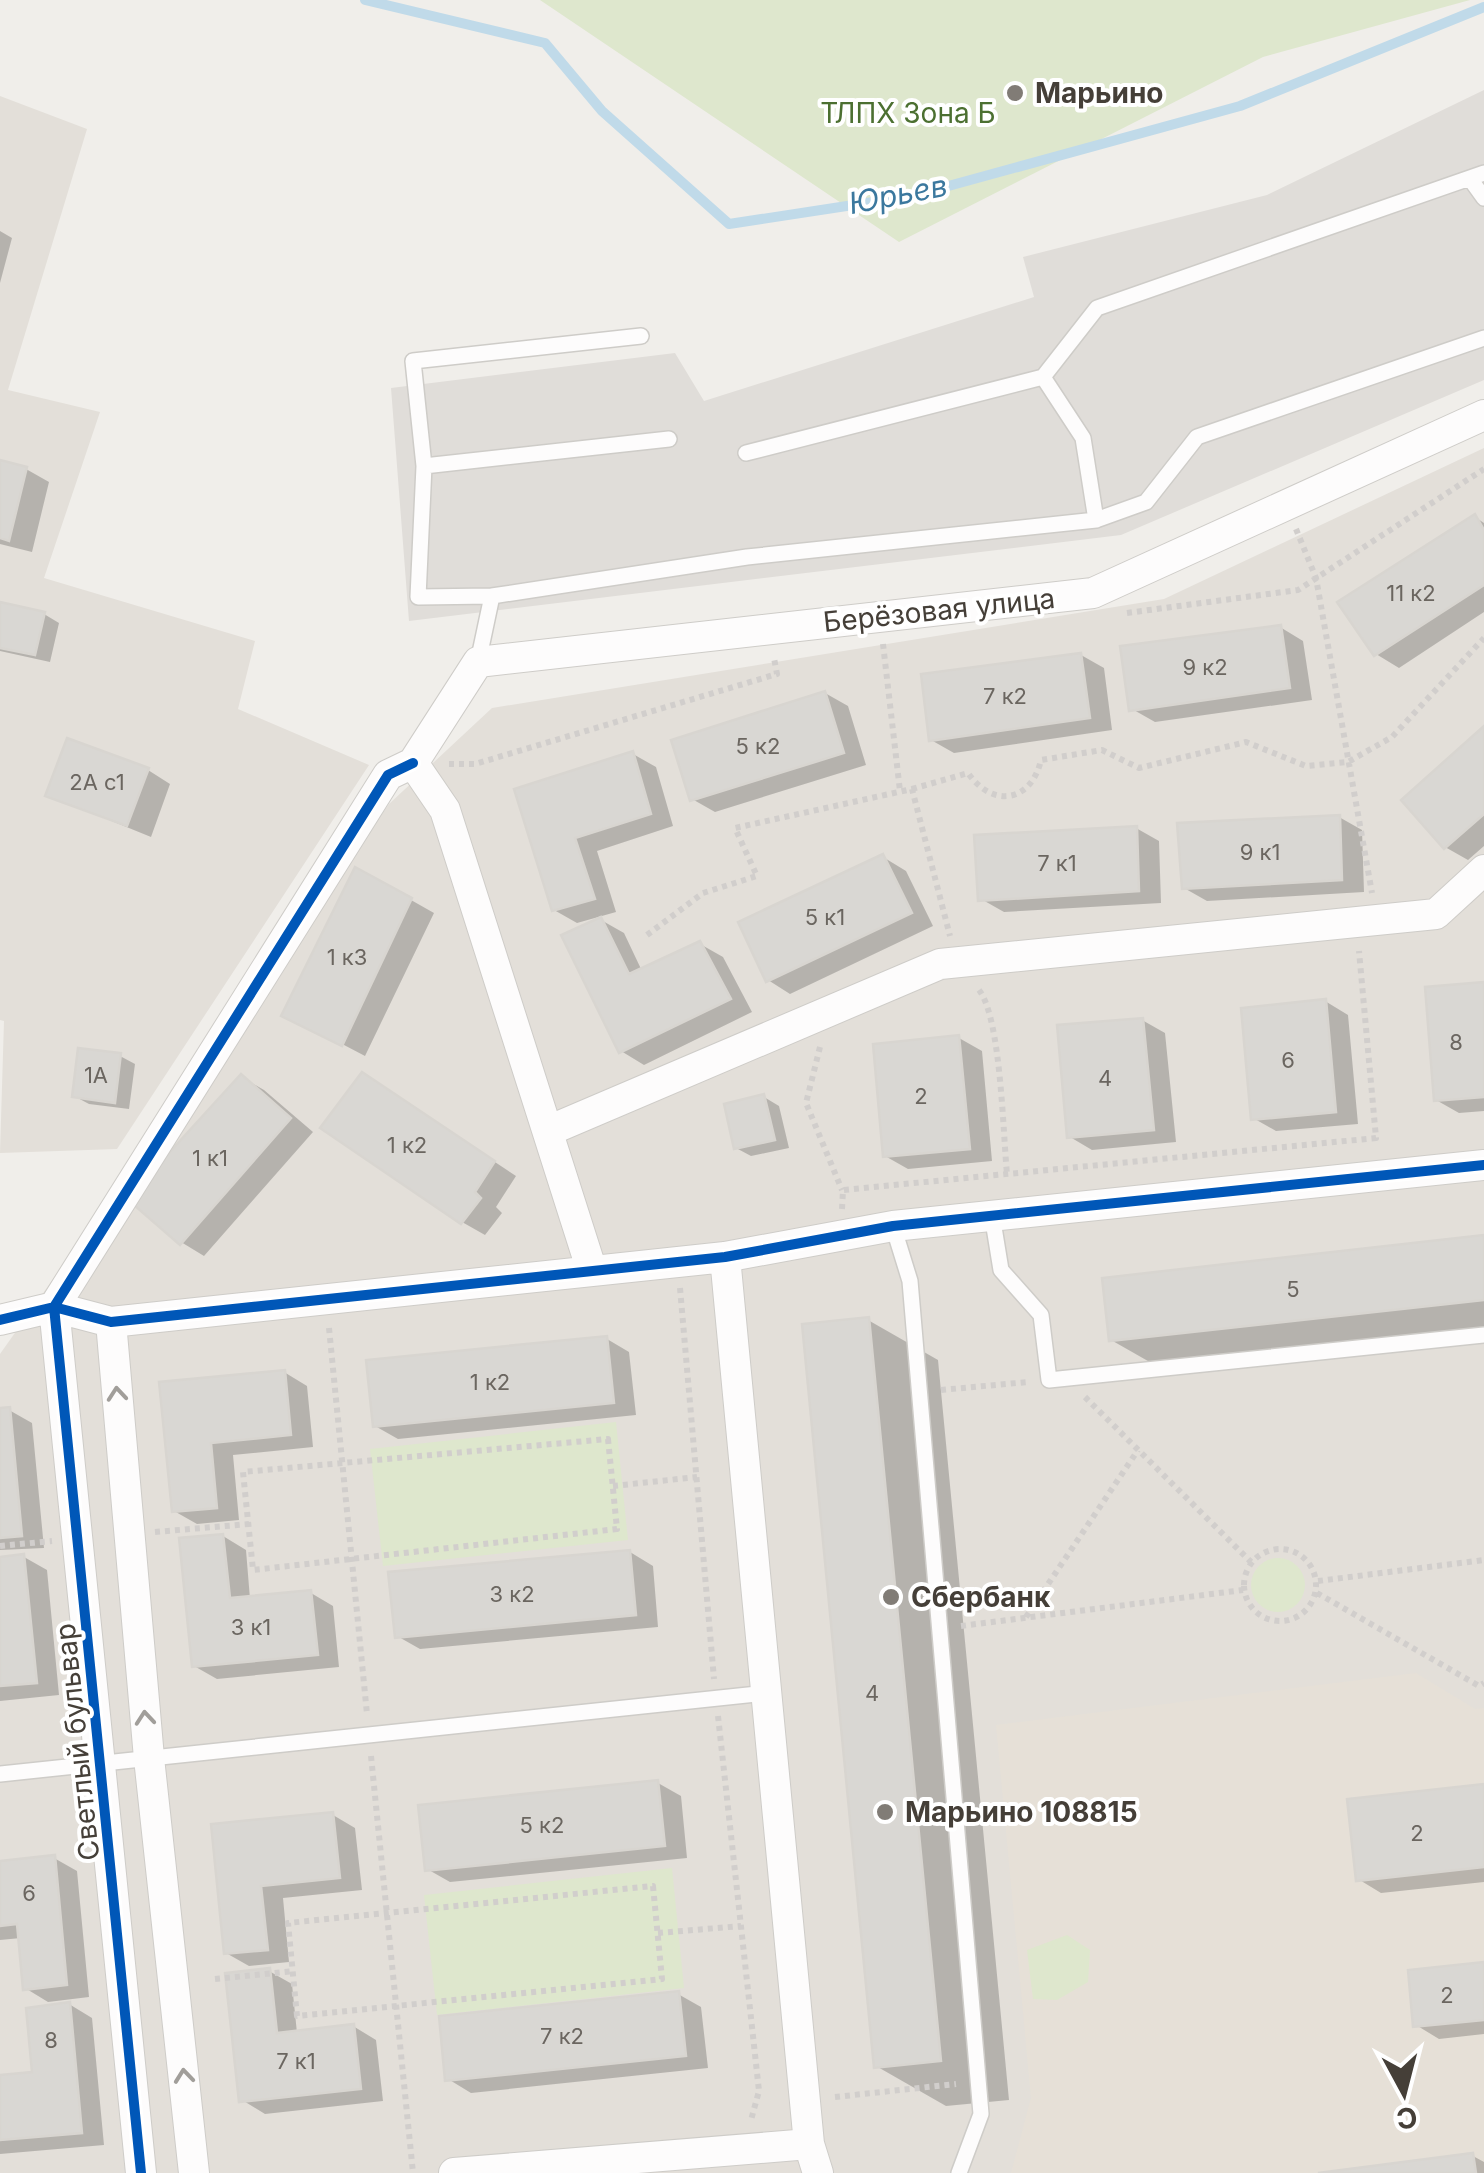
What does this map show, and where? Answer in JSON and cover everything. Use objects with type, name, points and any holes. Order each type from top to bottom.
[{"type":"street","name":"Берёзовая улица","points":[[478,662],[1092,593],[1484,415]]},
{"type":"street","points":[[54,1307],[388,774],[413,763],[478,662]]},
{"type":"street","points":[[413,763],[445,810],[592,1271]]},
{"type":"street","points":[[548,1131],[940,964],[1436,914],[1484,870]]},
{"type":"street","points":[[0,1320],[54,1307],[111,1322],[726,1257],[893,1226],[1484,1165]]},
{"type":"street","points":[[454,2173],[814,2158],[805,2100],[726,1257]]},
{"type":"street","name":"Светлый бульвар","points":[[54,1307],[141,2173]]},
{"type":"street","points":[[111,1322],[148,1758],[194,2173]]},
{"type":"lane","points":[[746,453],[1043,377],[1097,308],[1478,176],[1484,198]]},
{"type":"lane","points":[[641,336],[413,360],[424,466],[418,596],[492,596],[748,557],[1096,520],[1146,502],[1197,437],[1484,338]]},
{"type":"lane","points":[[1043,377],[1083,438],[1096,520]]},
{"type":"lane","points":[[424,466],[668,439]]},
{"type":"lane","points":[[478,662],[492,596]]},
{"type":"lane","points":[[992,1215],[1001,1270],[1041,1315],[1057,1379],[1484,1335]]},
{"type":"lane","points":[[893,1226],[910,1281],[981,2114],[960,2173]]},
{"type":"lane","name":"Светлый бульвар","points":[[0,1774],[766,1693]]},
{"type":"path","points":[[1092,593],[1096,617],[1298,590],[1484,469]]},
{"type":"path","points":[[843,1190],[1376,1138],[1359,952],[1376,920],[1316,578],[1286,505]]},
{"type":"path","points":[[881,633],[900,791]]},
{"type":"path","points":[[647,935],[703,894],[758,876],[735,828],[968,773],[978,789],[1007,798],[1023,793],[1037,777],[1041,760],[1102,750],[1139,768],[1246,742],[1306,766],[1348,762],[1392,737],[1484,638]]},
{"type":"path","points":[[413,763],[474,764],[777,674],[772,646]]},
{"type":"path","points":[[912,789],[956,962]]},
{"type":"path","points":[[988,1002],[1007,1174]]},
{"type":"path","points":[[815,1068],[806,1103],[843,1190],[840,1236]]},
{"type":"path","points":[[920,1392],[1057,1379],[1138,1450],[1250,1562]]},
{"type":"path","points":[[608,1439],[617,1529],[253,1570],[248,1524],[243,1472],[608,1439]]},
{"type":"path","points":[[1025,1618],[1138,1450]]},
{"type":"path","points":[[613,1486],[697,1477]]},
{"type":"path","points":[[149,1532],[248,1524]]},
{"type":"path","points":[[0,1546],[45,1542]]},
{"type":"path","points":[[1276,1548],[1303,1556],[1318,1581],[1310,1608],[1285,1623],[1257,1615],[1242,1590],[1250,1562],[1276,1548]]},
{"type":"path","points":[[1318,1581],[1484,1560]]},
{"type":"path","points":[[940,1629],[1242,1590]]},
{"type":"path","points":[[1317,1593],[1479,1686],[1484,1683]]},
{"type":"path","points":[[653,1886],[658,1934],[662,1979],[297,2016],[288,1922],[653,1886]]},
{"type":"path","points":[[658,1934],[741,1926]]},
{"type":"path","points":[[215,1979],[294,1970]]},
{"type":"path","points":[[759,2091],[805,2100],[978,2082]]},
{"type":"shaded area","points":[[1484,90],[1484,380],[1121,535],[409,621],[391,388],[675,353],[704,401],[1034,297],[1023,257],[1267,195]]},
{"type":"shaded area","points":[[0,96],[87,129],[8,390],[100,412],[44,578],[255,641],[238,709],[369,765],[117,1149],[0,1153],[4,1021],[0,1020]]},
{"type":"shaded area","points":[[1484,448],[1484,2173],[0,2173],[0,1354],[389,804],[492,708],[1164,599]]},
{"type":"shaded area","points":[[1416,1673],[1475,1709],[1484,1708],[1484,2173],[1011,2173],[1031,2098],[996,1725]]},
{"type":"green space","name":"ТЛПХ Зона Б","points":[[540,0],[1470,0],[1263,57],[899,242]]},
{"type":"green space","points":[[616,1422],[628,1540],[383,1566],[370,1449]]},
{"type":"green space","points":[[1278,1558],[1297,1566],[1305,1585],[1297,1604],[1278,1612],[1259,1604],[1251,1585],[1259,1566]]},
{"type":"green space","points":[[672,1868],[684,1988],[437,2015],[424,1895]]},
{"type":"green space","points":[[1067,1935],[1090,1950],[1088,1982],[1057,2000],[1033,1999],[1027,1950]]},
{"type":"building","points":[[0,460],[27,467],[9,541],[0,538]]},
{"type":"building","points":[[1475,514],[1484,530],[1484,585],[1374,656],[1337,602]]},
{"type":"building","points":[[0,602],[45,612],[35,655],[0,648]]},
{"type":"building","points":[[1281,625],[1290,688],[1129,711],[1120,646]]},
{"type":"building","points":[[1081,653],[1090,718],[929,741],[921,674]]},
{"type":"building","points":[[825,691],[844,753],[690,801],[671,740]]},
{"type":"building","points":[[1484,726],[1484,814],[1444,849],[1401,800]]},
{"type":"building","points":[[67,738],[149,768],[127,826],[45,796]]},
{"type":"building","points":[[633,751],[651,814],[575,838],[595,899],[552,911],[514,789]]},
{"type":"building","points":[[1340,815],[1342,880],[1182,889],[1177,823]]},
{"type":"building","points":[[1137,826],[1139,891],[978,901],[974,835]]},
{"type":"building","points":[[883,854],[912,913],[766,982],[738,922]]},
{"type":"building","points":[[355,867],[412,898],[342,1046],[281,1016]]},
{"type":"building","points":[[601,917],[629,974],[700,941],[731,999],[619,1053],[561,935]]},
{"type":"building","points":[[1484,982],[1484,1097],[1434,1101],[1425,987]]},
{"type":"building","points":[[1326,999],[1336,1112],[1251,1120],[1241,1008]]},
{"type":"building","points":[[1143,1018],[1154,1130],[1067,1138],[1057,1025]]},
{"type":"building","points":[[959,1035],[970,1149],[883,1157],[873,1044]]},
{"type":"building","points":[[78,1048],[121,1053],[115,1103],[72,1097]]},
{"type":"building","points":[[362,1072],[495,1161],[475,1192],[481,1198],[461,1224],[320,1128]]},
{"type":"building","points":[[241,1074],[291,1118],[180,1245],[127,1199]]},
{"type":"building","points":[[764,1094],[775,1140],[734,1149],[724,1104]]},
{"type":"building","points":[[1484,1235],[1484,1300],[1109,1341],[1102,1278]]},
{"type":"building","points":[[869,1317],[941,2061],[874,2068],[802,1324]]},
{"type":"building","points":[[607,1336],[614,1403],[373,1427],[366,1360]]},
{"type":"building","points":[[285,1370],[291,1435],[211,1443],[217,1508],[172,1512],[159,1382]]},
{"type":"building","points":[[10,1407],[22,1536],[0,1538],[0,1408]]},
{"type":"building","points":[[223,1534],[230,1598],[311,1590],[318,1655],[192,1667],[179,1538]]},
{"type":"building","points":[[630,1550],[636,1615],[395,1638],[388,1572]]},
{"type":"building","points":[[24,1554],[37,1683],[0,1686],[0,1557]]},
{"type":"building","points":[[658,1780],[665,1846],[425,1871],[418,1805]]},
{"type":"building","points":[[1484,1784],[1484,1867],[1356,1881],[1347,1799]]},
{"type":"building","points":[[333,1812],[340,1878],[261,1886],[268,1950],[224,1954],[211,1824]]},
{"type":"building","points":[[55,1855],[67,1985],[23,1990],[17,1924],[0,1926],[0,1861]]},
{"type":"building","points":[[1484,1962],[1484,2020],[1413,2027],[1408,1970]]},
{"type":"building","points":[[270,1968],[277,2033],[354,2024],[361,2089],[239,2102],[225,1973]]},
{"type":"building","points":[[679,1991],[686,2056],[445,2081],[439,2016]]},
{"type":"building","points":[[70,2002],[82,2133],[0,2140],[0,2075],[32,2072],[26,2008]]},
{"type":"building","points":[[1473,2153],[1476,2173],[1318,2173]]},
{"type":"waterway","name":"Юрьев","points":[[365,0],[545,43],[602,111],[729,224],[912,196],[1240,106],[1484,7]]},
{"type":"cycle path","points":[[141,2173],[54,1307],[388,775],[413,763]]},
{"type":"cycle path","points":[[0,1320],[54,1307],[111,1322],[725,1257],[893,1226],[1484,1165]]},
{"type":"place","name":"Марьино","points":[[1015,93]]},
{"type":"place","name":"Сбербанк","points":[[891,1597]]},
{"type":"place","name":"Марьино 108815","points":[[885,1812]]}]
